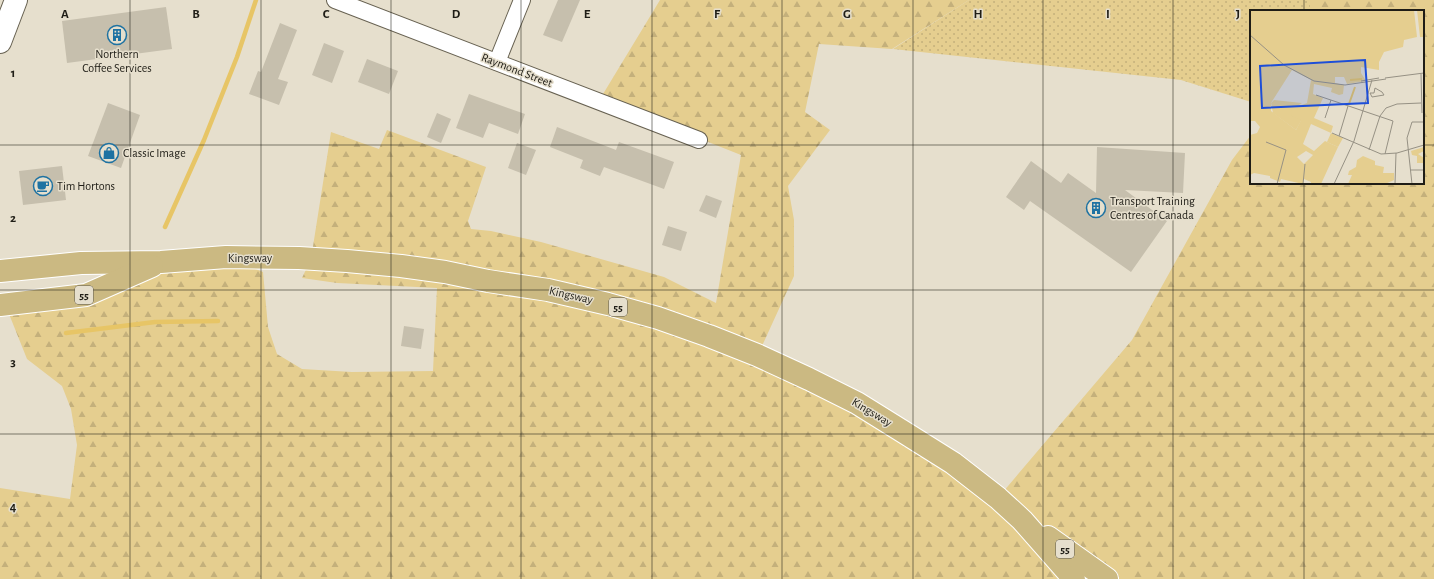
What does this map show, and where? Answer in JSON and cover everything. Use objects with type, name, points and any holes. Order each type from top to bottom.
[{"type":"main road","name":"Kingsway","points":[[0,271],[81,263],[161,262],[226,257],[299,258],[402,266],[445,272],[488,281],[548,290],[608,304],[658,318],[709,336],[757,356],[809,379],[857,403],[953,464],[998,498],[1022,520],[1074,579]]},
{"type":"main road","name":"Kingsway","points":[[0,305],[86,295],[161,262]]},
{"type":"main road","name":"Kingsway","points":[[1022,520],[1107,579]]},
{"type":"street","points":[[0,42],[16,0]]},
{"type":"street","name":"Raymond Street","points":[[335,0],[699,140]]},
{"type":"street","points":[[497,62],[522,0]]},
{"type":"green space","points":[[660,0],[969,0],[892,49],[819,44],[805,112],[830,130],[788,186],[794,220],[794,276],[757,357],[809,380],[997,499],[1132,340],[1232,160],[1250,136],[1250,184],[1424,184],[1424,10],[1310,10],[1310,0],[1434,0],[1434,579],[0,579],[0,488],[70,499],[77,445],[71,409],[62,386],[27,359],[5,304],[86,295],[161,262],[226,257],[263,272],[268,327],[277,354],[302,369],[352,372],[433,371],[437,288],[337,283],[302,278],[311,259],[331,132],[379,149],[387,130],[486,167],[468,221],[471,229],[491,231],[541,242],[664,277],[716,303],[741,155],[600,99]]},
{"type":"green space","points":[[969,0],[1310,0],[1310,10],[1250,10],[1250,102],[1181,80],[893,49]]},
{"type":"building","points":[[558,0],[580,0],[562,42],[543,35]]},
{"type":"building","name":"Northern Coffee Services","points":[[166,7],[172,49],[67,63],[62,21]]},
{"type":"building","points":[[280,23],[297,30],[278,79],[288,82],[279,105],[249,94],[258,71],[261,72]]},
{"type":"building","points":[[324,43],[344,51],[332,83],[312,75]]},
{"type":"building","points":[[367,59],[398,71],[389,94],[358,82]]},
{"type":"building","points":[[469,94],[525,114],[518,134],[489,123],[483,138],[456,128]]},
{"type":"building","points":[[108,103],[140,115],[121,168],[88,156]]},
{"type":"building","points":[[437,113],[451,119],[441,143],[427,137]]},
{"type":"building","points":[[557,127],[616,150],[619,142],[674,162],[664,189],[604,167],[600,176],[580,168],[583,160],[550,147]]},
{"type":"building","points":[[517,143],[536,150],[526,175],[508,168]]},
{"type":"building","name":"Transport Training Centres of Canada","points":[[1097,147],[1185,153],[1183,193],[1125,190],[1167,221],[1131,272],[1030,201],[1024,210],[1006,197],[1031,161],[1061,183],[1068,173],[1096,193]]},
{"type":"building","name":"Tim Hortons","points":[[62,166],[66,200],[23,205],[19,171]]},
{"type":"building","points":[[706,195],[722,201],[716,218],[699,211]]},
{"type":"building","points":[[668,226],[687,232],[681,251],[662,245]]},
{"type":"building","points":[[404,326],[424,329],[421,349],[401,346]]},
{"type":"waterway","points":[[165,227],[204,140],[237,57],[256,0]]},
{"type":"waterway","points":[[66,333],[155,322],[218,321]]},
{"type":"place","name":"Northern Coffee Services","points":[[117,35]]},
{"type":"place","name":"Classic Image","points":[[109,153]]},
{"type":"place","name":"Tim Hortons","points":[[43,186]]},
{"type":"place","name":"Transport Training Centres of Canada","points":[[1096,208]]}]
